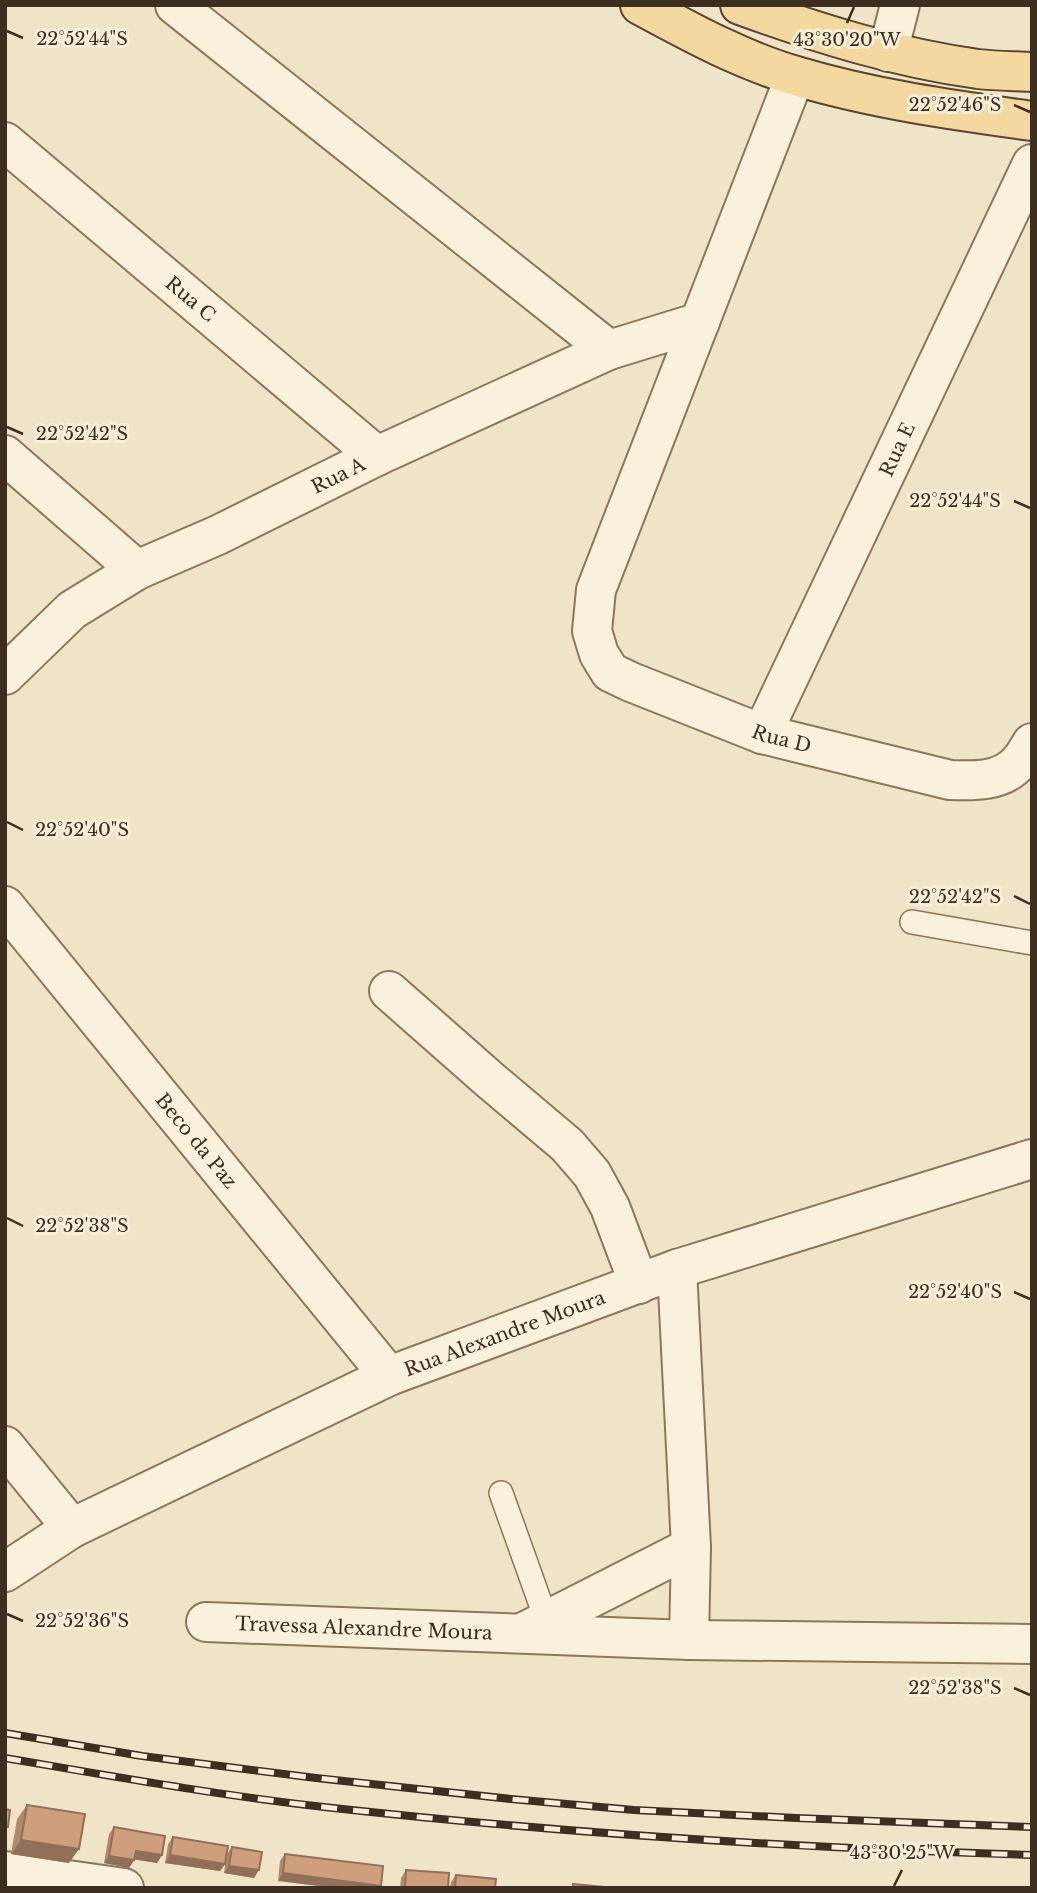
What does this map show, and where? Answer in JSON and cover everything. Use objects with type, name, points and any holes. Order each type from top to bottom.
[{"type":"main road","points":[[640,5],[695,35],[794,76],[872,96],[1032,121]]},
{"type":"main road","points":[[740,5],[805,29],[888,52],[978,69],[1032,72]]},
{"type":"street","points":[[175,5],[609,350]]},
{"type":"street","points":[[888,52],[900,5]]},
{"type":"street","points":[[700,322],[794,76]]},
{"type":"street","name":"Rua C","points":[[5,142],[377,456]]},
{"type":"street","name":"Rua E","points":[[762,734],[1032,164]]},
{"type":"street","name":"Rua A","points":[[5,675],[72,610],[137,570],[218,535],[377,456],[609,350],[700,322]]},
{"type":"street","name":"Rua D","points":[[700,322],[596,590],[592,631],[599,654],[610,672],[762,734],[950,780],[978,782],[1000,775],[1018,764],[1032,743]]},
{"type":"street","points":[[18,466],[137,570]]},
{"type":"street","name":"Beco da Paz","points":[[5,906],[389,1376]]},
{"type":"street","points":[[389,991],[567,1144],[592,1174],[610,1207],[639,1284]]},
{"type":"street","name":"Rua Alexandre Moura","points":[[5,1572],[72,1528],[389,1376],[677,1269],[1032,1159]]},
{"type":"street","points":[[677,1269],[691,1547],[689,1640]]},
{"type":"street","points":[[5,1446],[72,1528]]},
{"type":"street","name":"Travessa Alexandre Moura","points":[[533,1626],[691,1547]]},
{"type":"street","name":"Travessa Alexandre Moura","points":[[206,1622],[533,1626],[689,1640],[1032,1644]]},
{"type":"street","points":[[5,1871],[124,1888]]},
{"type":"lane","points":[[912,922],[1032,943]]},
{"type":"lane","points":[[501,1493],[533,1626]]},
{"type":"building","points":[[27,1805],[85,1814],[79,1849],[21,1840]]},
{"type":"building","points":[[5,1809],[10,1810],[8,1827],[5,1827]]},
{"type":"building","points":[[114,1827],[165,1836],[162,1855],[136,1851],[134,1860],[109,1856]]},
{"type":"building","points":[[173,1837],[228,1846],[225,1864],[170,1855]]},
{"type":"building","points":[[232,1847],[262,1852],[259,1870],[229,1866]]},
{"type":"building","points":[[285,1854],[383,1866],[381,1886],[283,1873]]},
{"type":"building","points":[[406,1870],[449,1873],[448,1888],[405,1888]]},
{"type":"building","points":[[456,1875],[496,1879],[495,1888],[455,1888]]},
{"type":"building","points":[[573,1884],[615,1888],[573,1888]]},
{"type":"railway","points":[[5,1733],[142,1756],[511,1799],[634,1810],[1032,1827]]},
{"type":"railway","points":[[5,1758],[244,1797],[412,1816],[678,1838],[1032,1855]]}]
